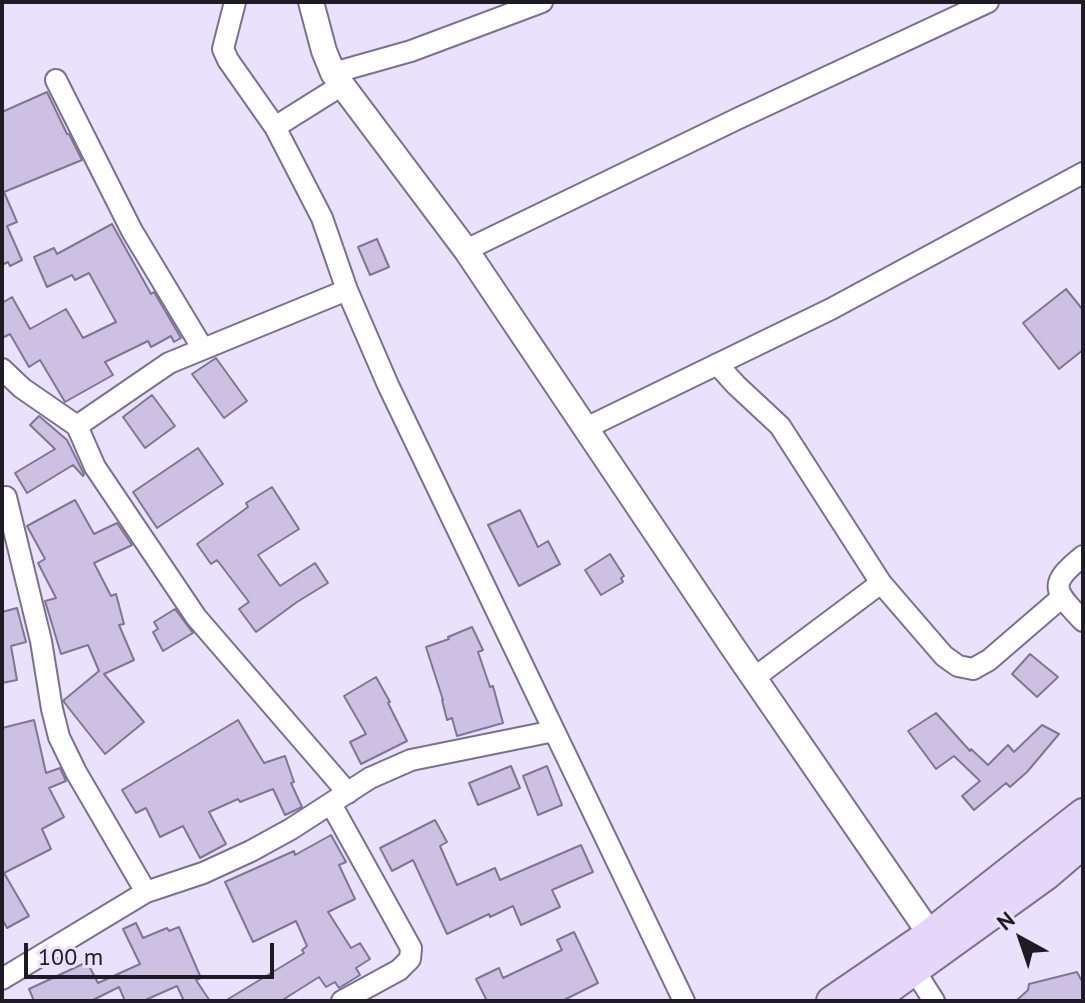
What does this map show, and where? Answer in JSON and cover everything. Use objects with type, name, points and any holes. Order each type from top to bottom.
[{"type":"main road","points":[[1038,866],[1083,813]]},
{"type":"main road","points":[[831,1001],[909,962],[1038,866],[1083,844]]},
{"type":"main road","points":[[872,1001],[909,962]]},
{"type":"street","points":[[235,2],[223,49],[275,127],[322,218],[347,290],[388,385],[684,1001]]},
{"type":"street","points":[[311,2],[324,51],[338,79],[466,250],[936,943]]},
{"type":"street","points":[[275,127],[338,79],[542,2]]},
{"type":"street","points":[[466,250],[988,2]]},
{"type":"street","points":[[56,80],[132,231],[203,349]]},
{"type":"street","points":[[586,428],[831,309],[1083,173]]},
{"type":"street","points":[[77,426],[169,363],[347,290]]},
{"type":"street","points":[[717,364],[780,426],[881,583],[944,656],[958,666],[973,669],[989,660],[1061,598]]},
{"type":"street","points":[[2,369],[22,388],[77,426],[95,467],[196,617],[339,798],[411,948],[410,959],[399,970],[342,1001]]},
{"type":"street","points":[[6,497],[41,641],[59,737],[146,892]]},
{"type":"street","points":[[1083,556],[1061,576],[1058,585],[1061,598],[1083,621]]},
{"type":"street","points":[[754,678],[881,583]]},
{"type":"street","points":[[2,979],[146,892],[203,873],[251,851],[370,778],[411,760],[554,731]]},
{"type":"street","points":[[909,962],[934,1001]]},
{"type":"building","points":[[47,92],[82,160],[4,192],[17,222],[7,226],[22,260],[10,266],[8,262],[2,265],[2,112]]},
{"type":"building","points":[[112,224],[151,294],[154,292],[181,338],[174,342],[171,336],[151,347],[148,341],[105,362],[113,375],[65,402],[40,360],[29,367],[10,334],[2,338],[2,303],[12,297],[30,329],[66,309],[83,338],[116,322],[89,273],[75,280],[72,275],[47,287],[34,257],[54,248],[57,254]]},
{"type":"building","points":[[377,239],[389,267],[370,275],[358,247]]},
{"type":"building","points":[[1066,289],[1083,310],[1083,350],[1059,369],[1023,323]]},
{"type":"building","points":[[216,358],[247,401],[224,418],[192,374]]},
{"type":"building","points":[[152,395],[175,426],[145,448],[123,417]]},
{"type":"building","points":[[39,416],[67,440],[84,474],[73,465],[27,493],[15,473],[55,449],[30,425]]},
{"type":"building","points":[[198,448],[223,484],[157,528],[133,492]]},
{"type":"building","points":[[272,487],[299,529],[258,555],[280,586],[315,563],[328,583],[256,632],[239,609],[249,602],[217,560],[211,564],[197,544],[248,507],[246,503]]},
{"type":"building","points":[[75,500],[94,534],[117,523],[132,545],[94,563],[111,596],[116,594],[124,624],[119,625],[134,660],[104,674],[144,722],[105,754],[64,702],[99,671],[88,645],[61,654],[45,601],[56,598],[38,563],[45,559],[27,526]]},
{"type":"building","points":[[520,510],[538,547],[548,541],[560,564],[519,586],[488,525]]},
{"type":"building","points":[[610,554],[624,576],[621,578],[623,582],[601,595],[585,570]]},
{"type":"building","points":[[17,608],[26,642],[11,646],[17,680],[2,683],[2,612]]},
{"type":"building","points":[[175,609],[193,633],[163,651],[153,632],[158,629],[154,622]]},
{"type":"building","points":[[472,627],[483,650],[478,652],[490,687],[493,686],[503,723],[457,736],[452,718],[447,720],[426,647]]},
{"type":"building","points":[[1030,654],[1058,677],[1037,697],[1012,674]]},
{"type":"building","points":[[376,677],[407,741],[361,764],[350,742],[366,734],[344,696]]},
{"type":"building","points":[[936,713],[970,751],[988,765],[1008,745],[1014,752],[1042,725],[1059,734],[1027,772],[1010,787],[1006,783],[974,810],[962,796],[980,781],[954,756],[936,769],[908,731]]},
{"type":"building","points":[[34,720],[46,773],[60,768],[66,781],[49,788],[64,817],[42,829],[51,849],[4,873],[29,916],[7,928],[2,919],[2,728]]},
{"type":"building","points":[[238,720],[264,763],[285,756],[294,782],[291,783],[302,807],[285,815],[273,789],[240,802],[238,799],[209,812],[226,844],[200,858],[183,826],[160,837],[146,808],[136,813],[122,790]]},
{"type":"building","points":[[511,766],[520,788],[478,805],[469,783]]},
{"type":"building","points":[[547,766],[562,805],[538,815],[523,776]]},
{"type":"building","points":[[435,820],[447,842],[440,846],[457,885],[495,868],[500,880],[581,845],[593,872],[552,890],[560,907],[521,925],[513,906],[447,934],[413,860],[392,871],[380,848]]},
{"type":"building","points":[[331,835],[346,862],[339,865],[355,899],[328,912],[351,948],[360,943],[370,959],[356,968],[360,975],[339,988],[335,982],[326,987],[319,977],[281,1001],[225,1001],[304,953],[302,950],[307,946],[296,921],[253,942],[225,882],[294,851],[295,855]]},
{"type":"building","points":[[136,923],[143,938],[167,928],[169,931],[179,927],[201,978],[196,980],[210,1001],[184,1001],[177,986],[143,1001],[125,1001],[119,987],[91,1001],[34,1001],[29,989],[87,962],[98,983],[140,964],[123,929]]},
{"type":"building","points":[[574,932],[598,983],[562,1001],[487,1001],[476,979],[499,968],[503,978],[562,950],[557,940]]},
{"type":"building","points":[[1077,972],[1083,983],[1083,1001],[1016,1001],[1028,990],[1029,984]]}]
